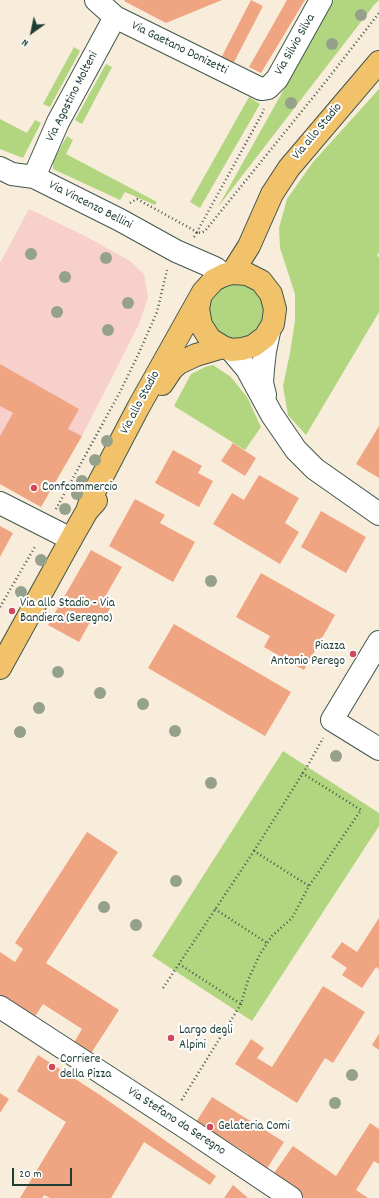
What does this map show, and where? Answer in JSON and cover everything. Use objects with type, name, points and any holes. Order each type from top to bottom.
[{"type":"main road","name":"Via allo Stadio","points":[[87,512],[92,496],[138,408],[201,295],[214,280],[228,274],[250,246],[272,194],[289,168],[379,62]]},
{"type":"main road","name":"Via allo Stadio","points":[[0,668],[71,539],[87,512],[99,499],[145,412],[172,369],[179,363],[196,355],[227,348],[242,349],[253,346],[269,332],[273,324],[275,309],[259,262],[256,230]]},
{"type":"main road","points":[[228,274],[247,274],[266,285]]},
{"type":"main road","points":[[201,295],[198,309],[200,325],[210,339],[227,348]]},
{"type":"street","name":"Via Gaetano Donizetti","points":[[98,0],[115,17],[254,87],[261,89],[268,88]]},
{"type":"street","name":"Via Silvio Silva","points":[[268,88],[278,79],[321,0]]},
{"type":"street","name":"Via Agostino Molteni","points":[[34,177],[58,122],[115,17]]},
{"type":"street","name":"Via Vincenzo Bellini","points":[[0,168],[12,174],[34,177],[120,220],[172,259],[195,274],[201,295]]},
{"type":"street","name":"Via Vincenzo Bellini","points":[[172,259],[215,268],[228,274]]},
{"type":"street","points":[[268,406],[262,383],[265,351],[269,332]]},
{"type":"street","points":[[227,348],[247,369],[272,415],[296,450],[315,469],[379,514]]},
{"type":"street","points":[[0,503],[71,539]]},
{"type":"street","points":[[379,642],[332,720],[379,749]]},
{"type":"street","name":"Via Stefano da Seregno","points":[[0,1007],[264,1190],[291,1198]]},
{"type":"path","points":[[128,207],[137,199],[197,232],[201,233],[205,231],[379,13]]},
{"type":"path","points":[[197,232],[263,112],[268,88]]},
{"type":"path","points":[[0,606],[37,522],[123,386],[157,312],[172,259]]},
{"type":"path","points":[[163,988],[254,851],[308,765],[332,720]]},
{"type":"path","points":[[180,1102],[240,1004],[254,967],[267,943],[272,936],[292,918],[309,886],[361,810],[302,774]]},
{"type":"path","points":[[254,851],[309,886]]},
{"type":"path","points":[[215,909],[267,943]]},
{"type":"path","points":[[179,964],[240,1004]]},
{"type":"shaded area","points":[[29,209],[85,236],[130,261],[144,274],[148,298],[138,326],[82,436],[41,507],[0,484],[0,263]]},
{"type":"green space","points":[[334,0],[379,0],[218,207]]},
{"type":"green space","points":[[74,47],[80,51],[50,107],[43,104]]},
{"type":"green space","points":[[106,64],[112,67],[82,124],[75,120]]},
{"type":"green space","points":[[379,89],[379,252],[377,256],[379,257],[379,312],[306,435],[288,415],[283,386],[295,321],[295,294],[280,248],[279,228],[287,199],[313,162]]},
{"type":"green space","points":[[249,97],[260,104],[200,208],[190,202]]},
{"type":"green space","points":[[0,119],[27,133],[35,120],[41,123],[23,158],[0,149]]},
{"type":"green space","points":[[67,136],[73,140],[66,154],[157,202],[155,205],[125,192],[120,200],[53,169],[53,161]]},
{"type":"green space","points":[[230,281],[244,282],[260,292],[266,311],[264,323],[248,338],[226,339],[209,324],[209,298]]},
{"type":"green space","points":[[213,365],[231,377],[247,397],[261,427],[245,450],[174,406],[191,374]]},
{"type":"green space","points":[[283,751],[379,813],[379,826],[252,1021],[152,956]]},
{"type":"building","points":[[222,0],[166,23],[124,1]]},
{"type":"building","points":[[251,0],[263,6],[232,66],[220,60]]},
{"type":"building","points":[[287,0],[305,0],[261,73],[249,67]]},
{"type":"building","points":[[0,364],[79,409],[68,429],[82,436],[41,507],[0,484],[0,436],[13,413],[0,406]]},
{"type":"building","points":[[379,426],[379,478],[356,464]]},
{"type":"building","points":[[233,443],[256,458],[245,476],[221,461]]},
{"type":"building","points":[[173,450],[202,466],[198,473],[213,481],[199,507],[155,483]]},
{"type":"building","points":[[259,475],[299,498],[285,523],[299,532],[280,564],[213,524],[232,493],[244,500]]},
{"type":"building","points":[[135,499],[165,515],[160,523],[195,542],[173,582],[109,546]]},
{"type":"building","points":[[321,511],[366,537],[346,573],[301,547]]},
{"type":"building","points":[[0,526],[13,533],[0,557]]},
{"type":"building","points":[[91,550],[122,567],[105,597],[114,602],[103,620],[94,615],[79,642],[48,625]]},
{"type":"building","points":[[261,573],[335,615],[304,670],[264,647],[270,636],[236,617]]},
{"type":"building","points":[[174,624],[291,692],[265,736],[148,668]]},
{"type":"building","points":[[87,832],[118,852],[46,963],[119,1010],[90,1055],[73,1044],[82,1029],[43,1004],[34,1018],[0,995],[0,952],[15,962],[23,949],[15,943]]},
{"type":"building","points":[[379,918],[379,969],[376,967],[362,988],[342,975],[347,968],[331,957],[342,942],[357,952]]},
{"type":"building","points":[[323,986],[365,1012],[333,1063],[325,1058],[297,1103],[235,1064],[251,1039],[264,1048],[257,1058],[272,1067]]},
{"type":"building","points":[[379,1034],[379,1050],[372,1045]]},
{"type":"building","points":[[38,1055],[100,1095],[216,1176],[210,1185],[144,1142],[111,1198],[50,1198],[44,1195],[42,1198],[20,1198],[66,1122],[17,1091]]},
{"type":"building","points":[[0,1093],[9,1099],[0,1113]]},
{"type":"building","points":[[212,1097],[284,1142],[266,1170],[246,1157],[248,1154],[196,1122]]},
{"type":"building","points":[[370,1123],[379,1129],[379,1164],[374,1161],[356,1190],[368,1198],[304,1198],[272,1176],[293,1146],[336,1176]]},
{"type":"building","points":[[233,1185],[248,1198],[224,1198]]},
{"type":"place","name":"Confcommercio","points":[[34,488]]},
{"type":"place","name":"Via allo Stadio - Via Bandiera (Seregno)","points":[[12,611]]},
{"type":"place","name":"Piazza Antonio Perego","points":[[353,654]]},
{"type":"place","name":"Largo degli Alpini","points":[[171,1038]]},
{"type":"place","name":"Corriere della Pizza","points":[[52,1067]]},
{"type":"place","name":"Gelateria Comi","points":[[210,1127]]}]
